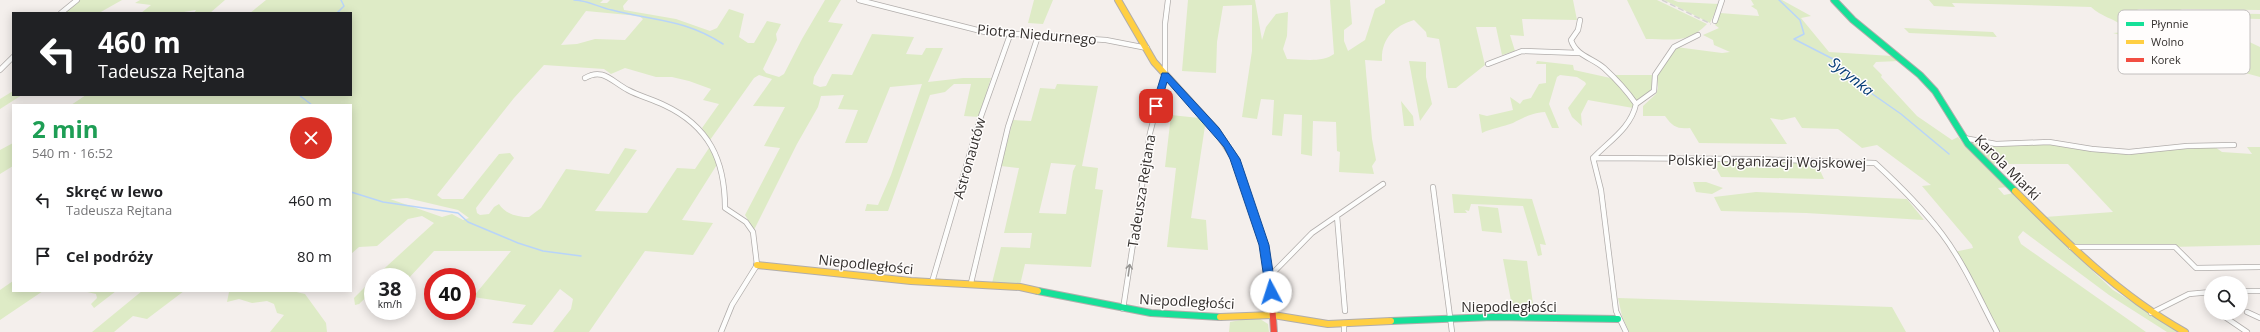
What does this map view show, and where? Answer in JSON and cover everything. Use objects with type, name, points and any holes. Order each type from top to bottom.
[{"type":"street","points":[[62,12],[77,0]]},
{"type":"street","name":"Piotra Niedurnego","points":[[859,0],[923,15],[974,30],[1010,35],[1106,40],[1146,48]]},
{"type":"street","points":[[1118,0],[1146,48],[1165,75],[1216,130],[1235,159],[1264,245],[1270,276],[1274,332]]},
{"type":"street","name":"Tadeusza Rejtana","points":[[1123,309],[1139,196],[1156,106],[1165,75],[1165,24],[1168,0]]},
{"type":"street","points":[[1715,21],[1722,0]]},
{"type":"street","name":"Karola Miarki","points":[[1834,0],[1853,20],[1920,75],[1936,91],[1968,144],[2071,247],[2118,290],[2151,314],[2185,332]]},
{"type":"street","points":[[1580,20],[1578,30],[1571,40],[1573,47],[1579,53],[1602,66],[1630,95],[1636,104],[1636,112],[1626,126],[1593,158],[1601,190],[1618,319],[1626,332]]},
{"type":"street","name":"Astronautów","points":[[932,282],[980,119],[1010,35]]},
{"type":"street","points":[[1636,104],[1654,91],[1655,75],[1674,47],[1698,35]]},
{"type":"street","points":[[971,283],[1004,141],[1038,36]]},
{"type":"street","points":[[1488,64],[1522,51],[1579,53]]},
{"type":"street","points":[[0,70],[12,58]]},
{"type":"street","points":[[585,78],[591,73],[599,72],[607,74],[626,89],[668,107],[688,118],[707,138],[722,170],[726,188],[725,208],[746,222],[753,232],[756,265],[732,306],[721,332]]},
{"type":"street","points":[[1964,138],[2002,144],[2049,142],[2092,150],[2129,152],[2187,146],[2234,145]]},
{"type":"street","name":"Polskiej Organizacji Wojskowej","points":[[1593,158],[1752,159],[1875,163],[1897,182],[1942,234],[1954,252],[1997,332]]},
{"type":"street","points":[[1270,276],[1301,243],[1382,184]]},
{"type":"street","points":[[1433,187],[1445,293],[1452,332]]},
{"type":"street","points":[[1337,216],[1345,311]]},
{"type":"street","points":[[2071,247],[2175,247],[2196,268],[2260,267]]},
{"type":"street","name":"Niepodległości","points":[[756,265],[932,282],[971,283],[1020,287],[1123,309],[1163,315],[1212,317],[1273,315],[1313,322],[1344,323],[1450,318],[1618,319]]},
{"type":"street","points":[[2248,291],[2260,292]]},
{"type":"street","points":[[2151,314],[2189,294],[2204,293]]},
{"type":"street","points":[[2248,312],[2260,318]]},
{"type":"street","points":[[2229,320],[2248,332]]},
{"type":"street","points":[[1344,323],[1344,332]]},
{"type":"green space","points":[[80,0],[122,0],[101,12],[65,12]]},
{"type":"green space","points":[[140,0],[225,0],[211,12],[195,12],[196,10],[184,12],[142,12],[151,5],[135,3]]},
{"type":"green space","points":[[266,0],[603,0],[600,3],[607,3],[610,0],[628,0],[623,6],[624,10],[676,19],[710,31],[717,28],[729,9],[744,14],[739,37],[748,43],[754,43],[767,21],[781,24],[776,34],[777,40],[763,69],[766,73],[779,77],[784,74],[802,39],[825,0],[841,0],[828,22],[843,24],[814,77],[813,84],[820,87],[826,86],[832,74],[852,75],[872,34],[914,37],[906,54],[922,55],[926,48],[943,48],[928,82],[963,78],[991,78],[979,117],[964,116],[971,84],[954,84],[945,92],[930,95],[888,211],[865,211],[867,204],[878,205],[891,175],[922,84],[890,87],[867,143],[845,143],[858,110],[838,109],[844,95],[821,96],[818,107],[797,144],[754,230],[745,215],[780,148],[764,146],[785,107],[753,106],[772,79],[759,75],[754,78],[710,140],[702,128],[719,104],[703,100],[711,89],[689,81],[672,77],[656,77],[625,68],[611,74],[604,69],[544,65],[514,98],[437,195],[442,199],[463,199],[499,154],[510,153],[514,158],[476,208],[477,213],[480,215],[489,214],[494,207],[499,204],[508,213],[529,217],[541,208],[566,169],[609,174],[625,148],[637,150],[595,211],[647,213],[677,168],[695,169],[709,148],[718,163],[682,220],[713,223],[693,255],[645,251],[589,332],[553,332],[571,309],[573,299],[560,289],[532,325],[512,323],[526,305],[476,297],[476,293],[511,251],[434,251],[416,270],[416,268],[385,268],[434,223],[422,216],[408,219],[377,246],[359,247],[352,253],[352,104],[72,104],[84,96],[352,96],[352,12],[251,12]],"holes":[[[586,11],[639,16],[643,19],[625,40],[595,39],[577,44],[561,45]],[[407,198],[458,210],[469,218],[463,220],[452,214],[442,217],[390,199]]]},
{"type":"green space","points":[[1034,0],[1053,0],[1043,24],[1028,23]]},
{"type":"green space","points":[[1188,0],[1255,0],[1262,40],[1266,27],[1276,14],[1288,12],[1287,36],[1283,49],[1287,59],[1305,60],[1324,59],[1334,54],[1330,0],[1350,0],[1352,24],[1344,30],[1344,41],[1348,51],[1365,40],[1375,9],[1385,3],[1385,0],[1573,0],[1577,20],[1522,19],[1524,36],[1510,35],[1515,51],[1502,55],[1496,27],[1476,27],[1485,65],[1456,88],[1448,88],[1439,39],[1427,37],[1426,32],[1414,20],[1400,26],[1390,34],[1386,40],[1382,53],[1382,61],[1365,60],[1372,139],[1376,160],[1372,166],[1374,174],[1339,172],[1340,152],[1337,151],[1336,122],[1313,121],[1312,156],[1301,154],[1302,115],[1284,114],[1282,136],[1272,135],[1274,100],[1261,99],[1257,119],[1242,117],[1252,51],[1252,5],[1223,6],[1217,42],[1216,73],[1182,71]]},
{"type":"green space","points":[[1627,0],[1657,0],[1707,24],[1693,35],[1686,38],[1672,40],[1646,39]]},
{"type":"green space","points":[[1664,0],[1673,0],[1678,2],[1719,4],[1710,23]]},
{"type":"green space","points":[[1751,0],[1782,0],[1811,16],[1801,18],[1829,52],[1892,56],[1899,61],[1876,62],[1873,66],[1882,75],[1881,77],[1917,116],[1952,140],[1958,137],[1967,148],[2008,187],[1998,188],[2004,195],[2014,193],[2066,246],[2113,290],[2181,332],[2167,332],[2109,295],[2023,231],[2018,237],[2021,244],[2146,332],[1999,332],[1954,252],[1973,248],[1972,245],[1922,186],[1931,185],[1877,145],[1862,148],[1838,129],[1802,128],[1795,117],[1782,120],[1770,118],[1787,144],[1699,143],[1690,128],[1676,126],[1670,123],[1665,116],[1643,116],[1643,106],[1656,94],[1658,88],[1657,76],[1676,47],[1722,53],[1730,52],[1714,45],[1713,40],[1703,35],[1719,28],[1715,25],[1720,13],[1759,16],[1757,10],[1751,6],[1754,5]]},
{"type":"green space","points":[[1929,0],[2260,0],[2260,10],[2118,10],[2118,22],[2099,13],[2091,7],[1952,3],[1955,7],[1934,6]]},
{"type":"green space","points":[[2250,14],[2260,14],[2260,19],[2250,19]]},
{"type":"green space","points":[[1904,28],[1993,32],[1997,37],[1909,33]]},
{"type":"green space","points":[[2250,42],[2260,47],[2260,77],[2249,74]]},
{"type":"green space","points":[[1409,61],[1426,62],[1426,77],[1432,104],[1420,121]]},
{"type":"green space","points":[[1537,61],[1573,65],[1574,70],[1615,79],[1613,80],[1633,103],[1633,108],[1588,100],[1581,114],[1582,126],[1572,117],[1568,108],[1586,84],[1577,77],[1560,75],[1557,77],[1549,104],[1559,128],[1552,128],[1545,112],[1532,114],[1513,123],[1482,133],[1479,114],[1487,116],[1513,110],[1510,97],[1520,104],[1523,100],[1531,98],[1539,84],[1546,83],[1546,64],[1536,64]]},
{"type":"green space","points":[[1612,75],[1654,75],[1652,91],[1637,101]]},
{"type":"green space","points":[[1057,84],[1098,86],[1082,166],[1098,168],[1095,189],[1103,190],[1091,267],[1025,264],[1020,285],[992,283],[1001,247],[1030,248],[1032,233],[1004,233],[1019,168],[1001,166],[1013,120],[1031,121],[1040,88],[1055,89]],"holes":[[[1051,163],[1076,165],[1073,171],[1066,214],[1039,213]]]},
{"type":"green space","points":[[12,92],[12,96],[20,96],[0,109],[0,99]]},
{"type":"green space","points":[[1401,101],[1413,116],[1414,126],[1404,126]]},
{"type":"green space","points":[[1171,115],[1199,118],[1205,126],[1191,218],[1206,220],[1208,250],[1167,247],[1176,168],[1165,167]]},
{"type":"green space","points":[[1969,140],[2005,146],[2023,143],[2053,144],[2130,153],[2195,146],[2215,147],[2222,152],[2252,154],[2247,147],[2260,147],[2260,245],[2079,249],[2045,217],[2113,212],[2068,164],[1991,164]]},
{"type":"green space","points":[[12,144],[12,167],[0,174],[0,150]]},
{"type":"green space","points":[[1712,160],[1816,162],[1824,179],[1721,177]]},
{"type":"green space","points":[[1693,182],[1706,182],[1723,188],[1712,194],[1696,192]]},
{"type":"green space","points":[[1756,192],[1907,199],[1924,220],[1806,213],[1721,211],[1714,197]]},
{"type":"green space","points":[[1452,194],[1532,199],[1546,245],[1540,244],[1542,255],[1538,256],[1523,206],[1471,204],[1469,211],[1465,210],[1467,213],[1454,213]]},
{"type":"green space","points":[[1478,206],[1498,208],[1502,233],[1482,231]]},
{"type":"green space","points":[[1503,259],[1527,261],[1534,311],[1513,311]]},
{"type":"green space","points":[[12,282],[12,292],[42,292],[0,320],[0,290]]},
{"type":"green space","points":[[364,288],[364,299],[359,304],[355,305],[354,298]]},
{"type":"green space","points":[[87,292],[115,292],[94,308],[91,304],[97,298],[96,294]]},
{"type":"green space","points":[[141,292],[183,292],[147,319],[133,316],[114,332],[92,332]]},
{"type":"green space","points":[[229,292],[296,292],[305,294],[326,323],[327,332],[270,332],[284,315],[277,313],[274,304],[267,301],[252,303],[239,299],[227,302]]},
{"type":"green space","points":[[1618,298],[1892,307],[1906,332],[1629,332],[1622,316]]},
{"type":"green space","points":[[1257,317],[1268,324],[1269,332],[1229,332],[1230,322]]},
{"type":"waterway","points":[[338,12],[344,6],[341,0]]},
{"type":"waterway","points":[[574,0],[627,14],[682,25],[709,36],[723,44]]},
{"type":"waterway","name":"Syrynka","points":[[1779,0],[1800,20],[1804,34],[1794,39],[1833,59],[1861,86],[1901,114],[1949,154]]},
{"type":"waterway","points":[[300,96],[311,104]]},
{"type":"waterway","points":[[352,192],[383,202],[458,213],[468,222],[518,243],[543,251],[581,256]]},
{"type":"railway","points":[[1662,0],[1711,24]]},
{"type":"traffic: fast","points":[[1834,0],[1853,20],[1920,75],[1935,91],[1968,144],[2015,191]]},
{"type":"traffic: fast","points":[[1038,291],[1128,310],[1174,316],[1220,317]]},
{"type":"traffic: fast","points":[[1391,321],[1493,317],[1618,319]]},
{"type":"traffic: slow","points":[[1118,0],[1154,62],[1216,130],[1235,159],[1243,182]]},
{"type":"traffic: slow","points":[[2015,191],[2074,250],[2115,286],[2137,303],[2185,332]]},
{"type":"traffic: slow","points":[[757,265],[911,281],[1020,287],[1038,291]]},
{"type":"traffic: slow","points":[[1220,317],[1273,315],[1328,324],[1391,321]]},
{"type":"traffic: jam","points":[[1243,182],[1264,245],[1270,276],[1274,332]]},
{"type":"route","points":[[1156,106],[1161,84],[1165,75],[1216,130],[1228,146],[1235,159],[1264,245],[1270,276],[1271,292]]}]
